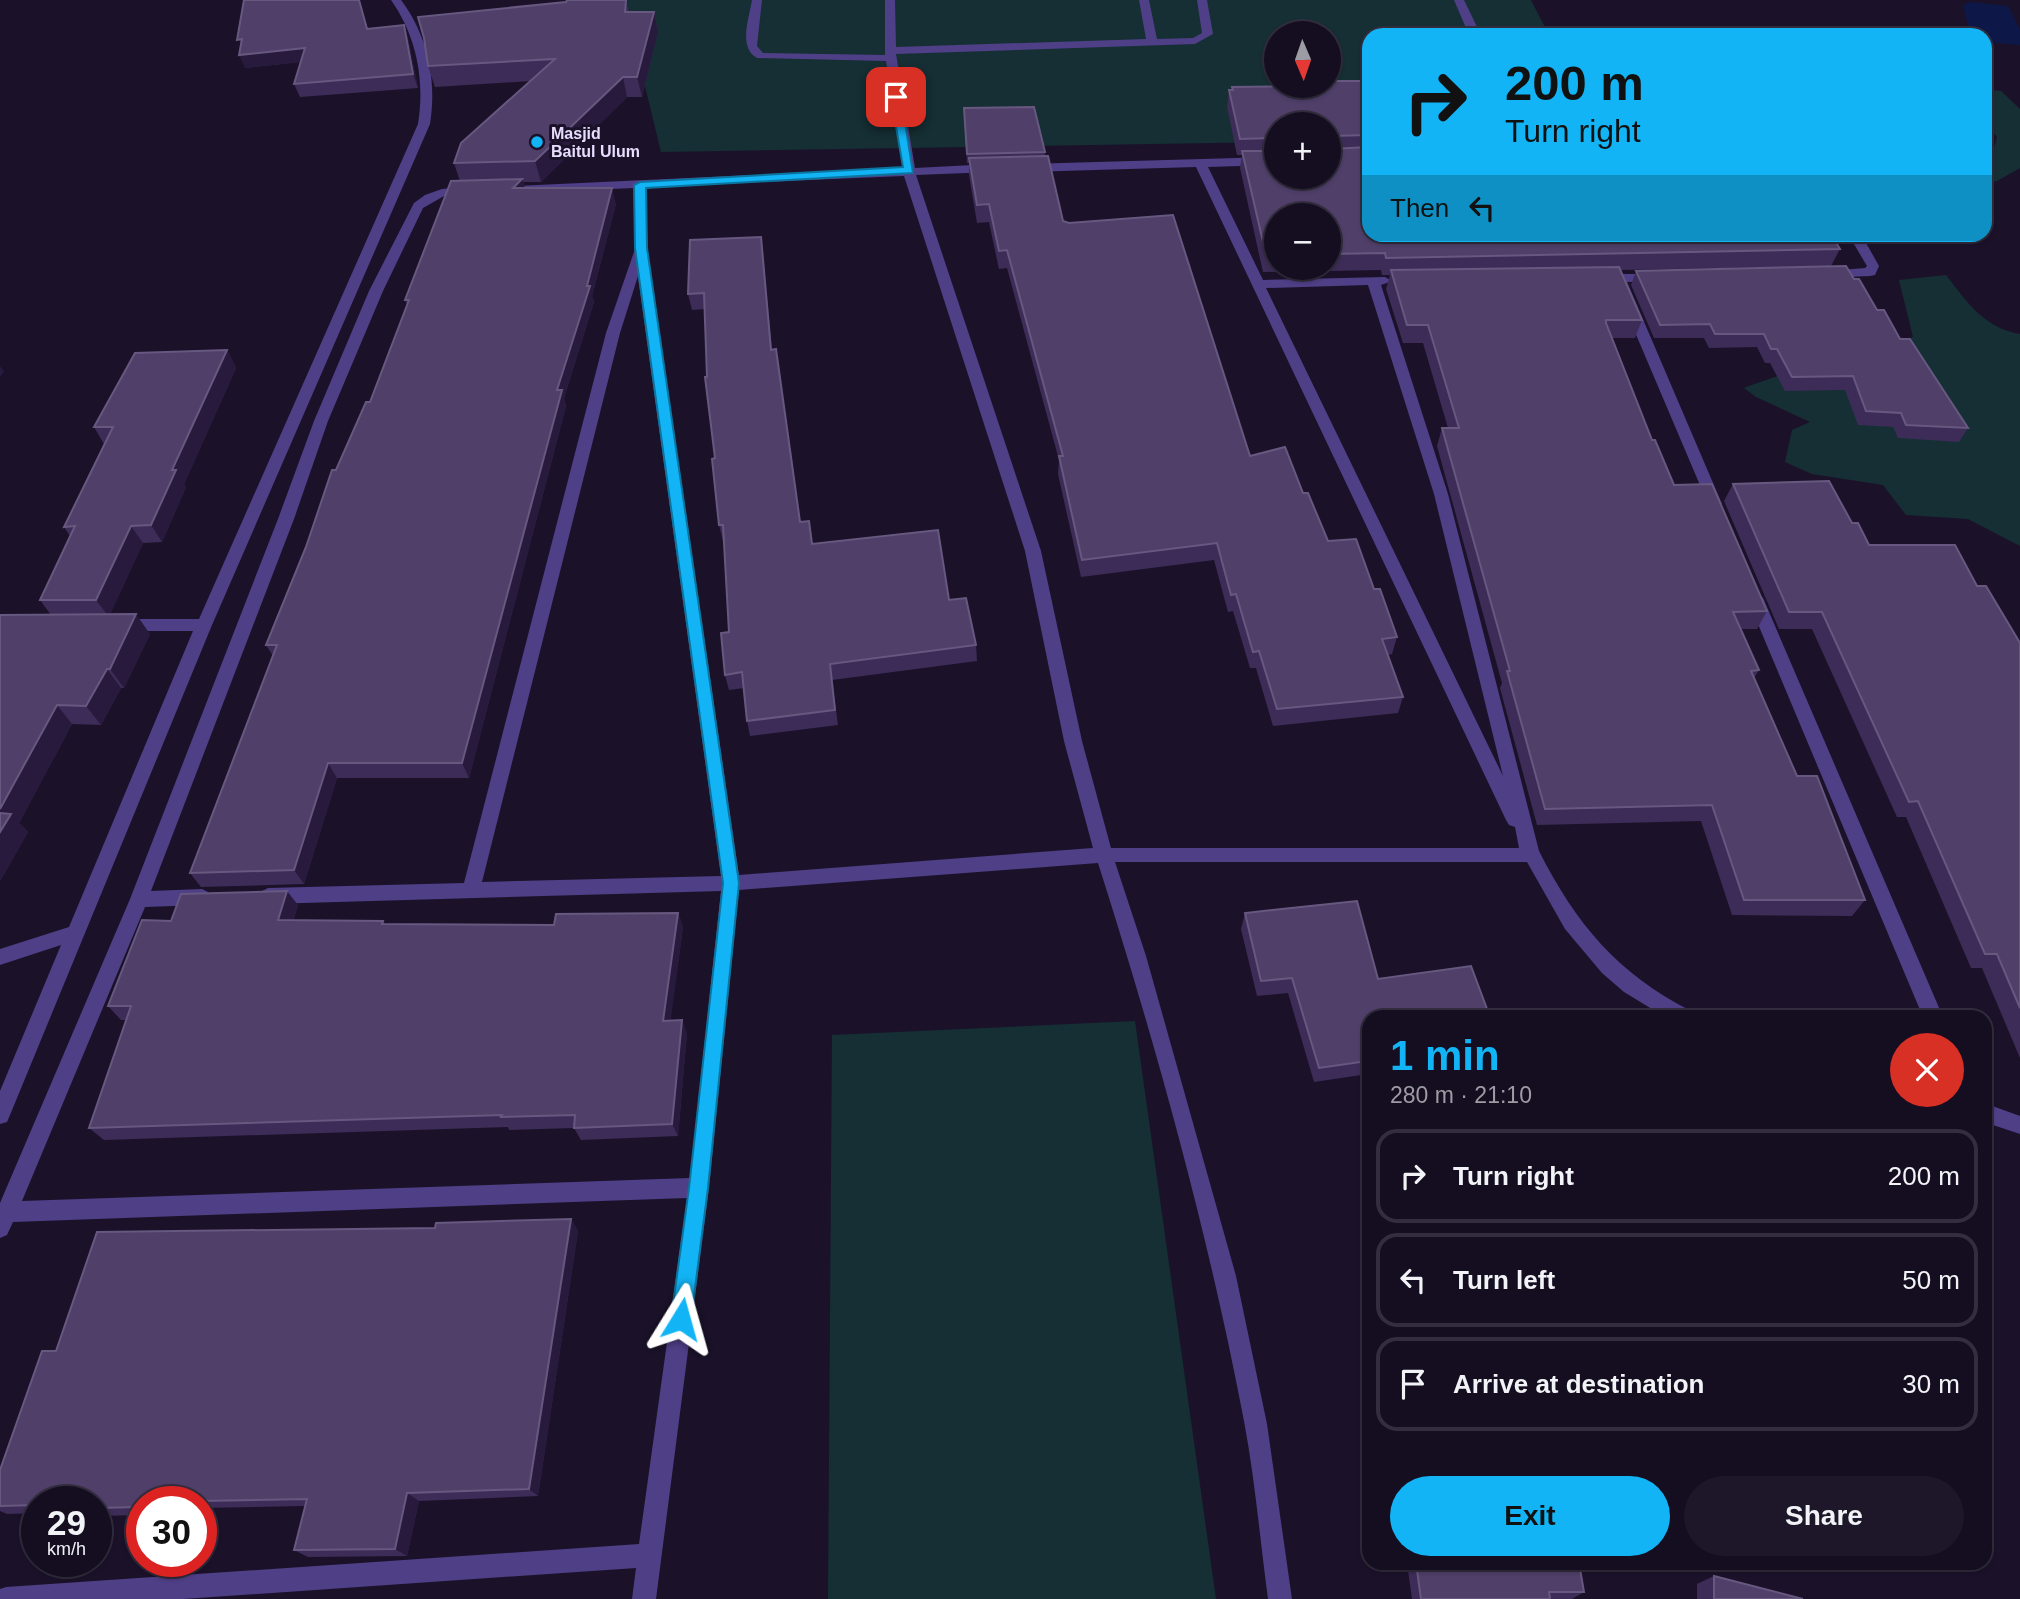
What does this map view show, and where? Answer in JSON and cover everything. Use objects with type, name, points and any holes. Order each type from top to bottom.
[{"type":"street","points":[[0,1115],[204,625],[424,124],[426,87],[421,49],[407,13],[396,0]]},
{"type":"street","points":[[757,0],[751,46],[761,55],[891,54],[1195,41],[1205,38],[1209,29],[1202,0]]},
{"type":"street","points":[[890,0],[891,54],[909,170],[1033,551],[1073,741],[1104,855],[1145,982],[1225,1276],[1256,1424],[1280,1599]]},
{"type":"street","points":[[1144,0],[1152,43]]},
{"type":"street","points":[[1459,0],[1472,28]]},
{"type":"street","points":[[1020,168],[1264,161]]},
{"type":"street","points":[[1200,163],[1531,855],[1583,942],[1611,970],[1671,1010]]},
{"type":"street","points":[[699,1188],[3,1220],[139,899],[286,519],[321,421],[409,220],[427,197],[443,192],[498,189],[1006,168]]},
{"type":"street","points":[[640,185],[641,248],[731,883],[699,1188],[644,1599]]},
{"type":"street","points":[[1816,275],[1870,272],[1873,266],[1859,242]]},
{"type":"street","points":[[471,891],[612,333],[641,248]]},
{"type":"street","points":[[1671,278],[1612,278],[1722,520]]},
{"type":"street","points":[[1373,281],[1441,494],[1531,855]]},
{"type":"street","points":[[1259,284],[1401,281]]},
{"type":"street","points":[[1749,584],[1930,1010]]},
{"type":"street","points":[[109,625],[204,625]]},
{"type":"street","points":[[249,896],[731,883],[1104,855],[1531,855]]},
{"type":"street","points":[[139,899],[222,897]]},
{"type":"street","points":[[0,957],[74,933]]},
{"type":"street","points":[[1992,1115],[2020,1125]]},
{"type":"street","points":[[6,1599],[650,1555]]},
{"type":"green space","points":[[624,0],[1531,0],[1545,28],[1362,28],[1362,138],[1341,130],[1341,112],[1264,112],[1264,142],[661,152]]},
{"type":"green space","points":[[1992,90],[2001,91],[2020,109],[2020,168],[1992,182],[1992,151],[1997,137],[1992,131]]},
{"type":"green space","points":[[1946,275],[1986,320],[2007,331],[2020,334],[2020,546],[1968,519],[1906,515],[1883,485],[1812,474],[1785,462],[1792,430],[1810,422],[1756,397],[1744,388],[1913,337],[1899,280]]},
{"type":"green space","points":[[1135,1021],[1216,1599],[828,1599],[832,1035]]},
{"type":"shaded area","points":[[1971,2],[2008,6],[2020,30],[2020,45],[1992,43],[1992,28],[1968,28],[1963,5]]},
{"type":"building","points":[[244,0],[359,0],[367,29],[404,25],[413,74],[294,84],[305,48],[239,55],[242,39],[237,40]]},
{"type":"building","points":[[567,0],[626,0],[625,12],[654,12],[637,77],[623,77],[535,161],[454,163],[461,143],[555,59],[428,66],[418,17]]},
{"type":"building","points":[[1341,81],[1362,81],[1362,135],[1341,136],[1341,112],[1264,112],[1264,138],[1240,139],[1229,90],[1233,90],[1232,87],[1264,87],[1264,98],[1341,98]]},
{"type":"building","points":[[1034,107],[1045,152],[967,154],[964,108]]},
{"type":"building","points":[[1362,147],[1362,242],[1836,242],[1840,249],[1386,258],[1385,253],[1341,254],[1341,203],[1264,203],[1264,246],[1242,151],[1264,151],[1264,189],[1341,189],[1341,148]]},
{"type":"building","points":[[1048,156],[1063,221],[1069,223],[1173,215],[1250,456],[1285,447],[1303,493],[1308,493],[1328,541],[1356,539],[1374,589],[1380,589],[1397,637],[1382,639],[1403,697],[1277,709],[1259,651],[1253,652],[1236,594],[1231,595],[1217,543],[1082,560],[1059,456],[1063,456],[1007,250],[999,251],[989,204],[977,205],[969,158]]},
{"type":"building","points":[[522,179],[513,188],[612,188],[587,286],[590,286],[557,390],[562,390],[462,763],[328,763],[294,870],[190,873],[277,645],[266,645],[306,547],[332,470],[336,470],[366,402],[370,402],[409,300],[405,300],[451,181]]},
{"type":"building","points":[[761,237],[771,350],[776,349],[800,522],[809,521],[812,544],[938,530],[949,600],[966,598],[976,645],[830,664],[835,710],[747,721],[742,672],[725,675],[721,633],[729,632],[723,525],[719,525],[712,459],[715,458],[705,377],[704,293],[688,294],[690,240]]},
{"type":"building","points":[[1846,266],[1854,279],[1859,279],[1877,310],[1884,310],[1900,339],[1910,339],[1968,428],[1906,425],[1901,413],[1866,411],[1853,376],[1792,377],[1777,349],[1771,349],[1764,334],[1715,334],[1710,324],[1660,325],[1636,271]]},
{"type":"building","points":[[1619,267],[1642,320],[1606,320],[1606,323],[1652,440],[1655,440],[1674,485],[1712,484],[1767,611],[1733,612],[1759,670],[1751,671],[1797,776],[1817,776],[1865,900],[1744,900],[1712,805],[1545,809],[1507,671],[1510,671],[1442,428],[1459,428],[1428,325],[1407,325],[1391,270]]},
{"type":"building","points":[[227,350],[172,470],[176,470],[151,525],[131,526],[96,600],[40,600],[75,526],[64,527],[113,427],[94,427],[135,353]]},
{"type":"building","points":[[1829,481],[1852,523],[1858,523],[1869,545],[1955,545],[1977,586],[1986,586],[2020,643],[2020,1008],[1997,954],[1985,954],[1918,801],[1909,802],[1822,612],[1789,612],[1733,484]]},
{"type":"building","points":[[136,614],[110,669],[107,669],[86,706],[57,705],[0,809],[0,615]]},
{"type":"building","points":[[0,813],[11,814],[0,832]]},
{"type":"building","points":[[287,891],[278,920],[383,921],[382,924],[554,925],[556,914],[678,913],[663,1021],[682,1020],[672,1124],[574,1128],[575,1115],[501,1117],[502,1115],[89,1128],[131,1006],[108,1006],[142,920],[171,921],[181,894]]},
{"type":"building","points":[[1357,901],[1378,979],[1471,966],[1487,1010],[1362,1010],[1362,1062],[1319,1068],[1292,978],[1261,981],[1245,913]]},
{"type":"building","points":[[571,1219],[529,1489],[407,1493],[395,1549],[294,1550],[307,1499],[217,1501],[217,1486],[126,1486],[126,1507],[112,1508],[112,1486],[21,1486],[21,1505],[0,1506],[0,1470],[42,1351],[56,1351],[97,1232],[435,1228],[436,1223]]},
{"type":"building","points":[[1417,1570],[1580,1570],[1584,1592],[1549,1592],[1550,1599],[1421,1599]]},
{"type":"building","points":[[1714,1576],[1803,1599],[1714,1599]]},
{"type":"place","name":"Masjid Baitul Ulum","points":[[537,142]]},
{"type":"route","points":[[681,1319],[699,1188],[731,883],[655,357],[641,248],[640,185],[909,170],[896,97]]}]
